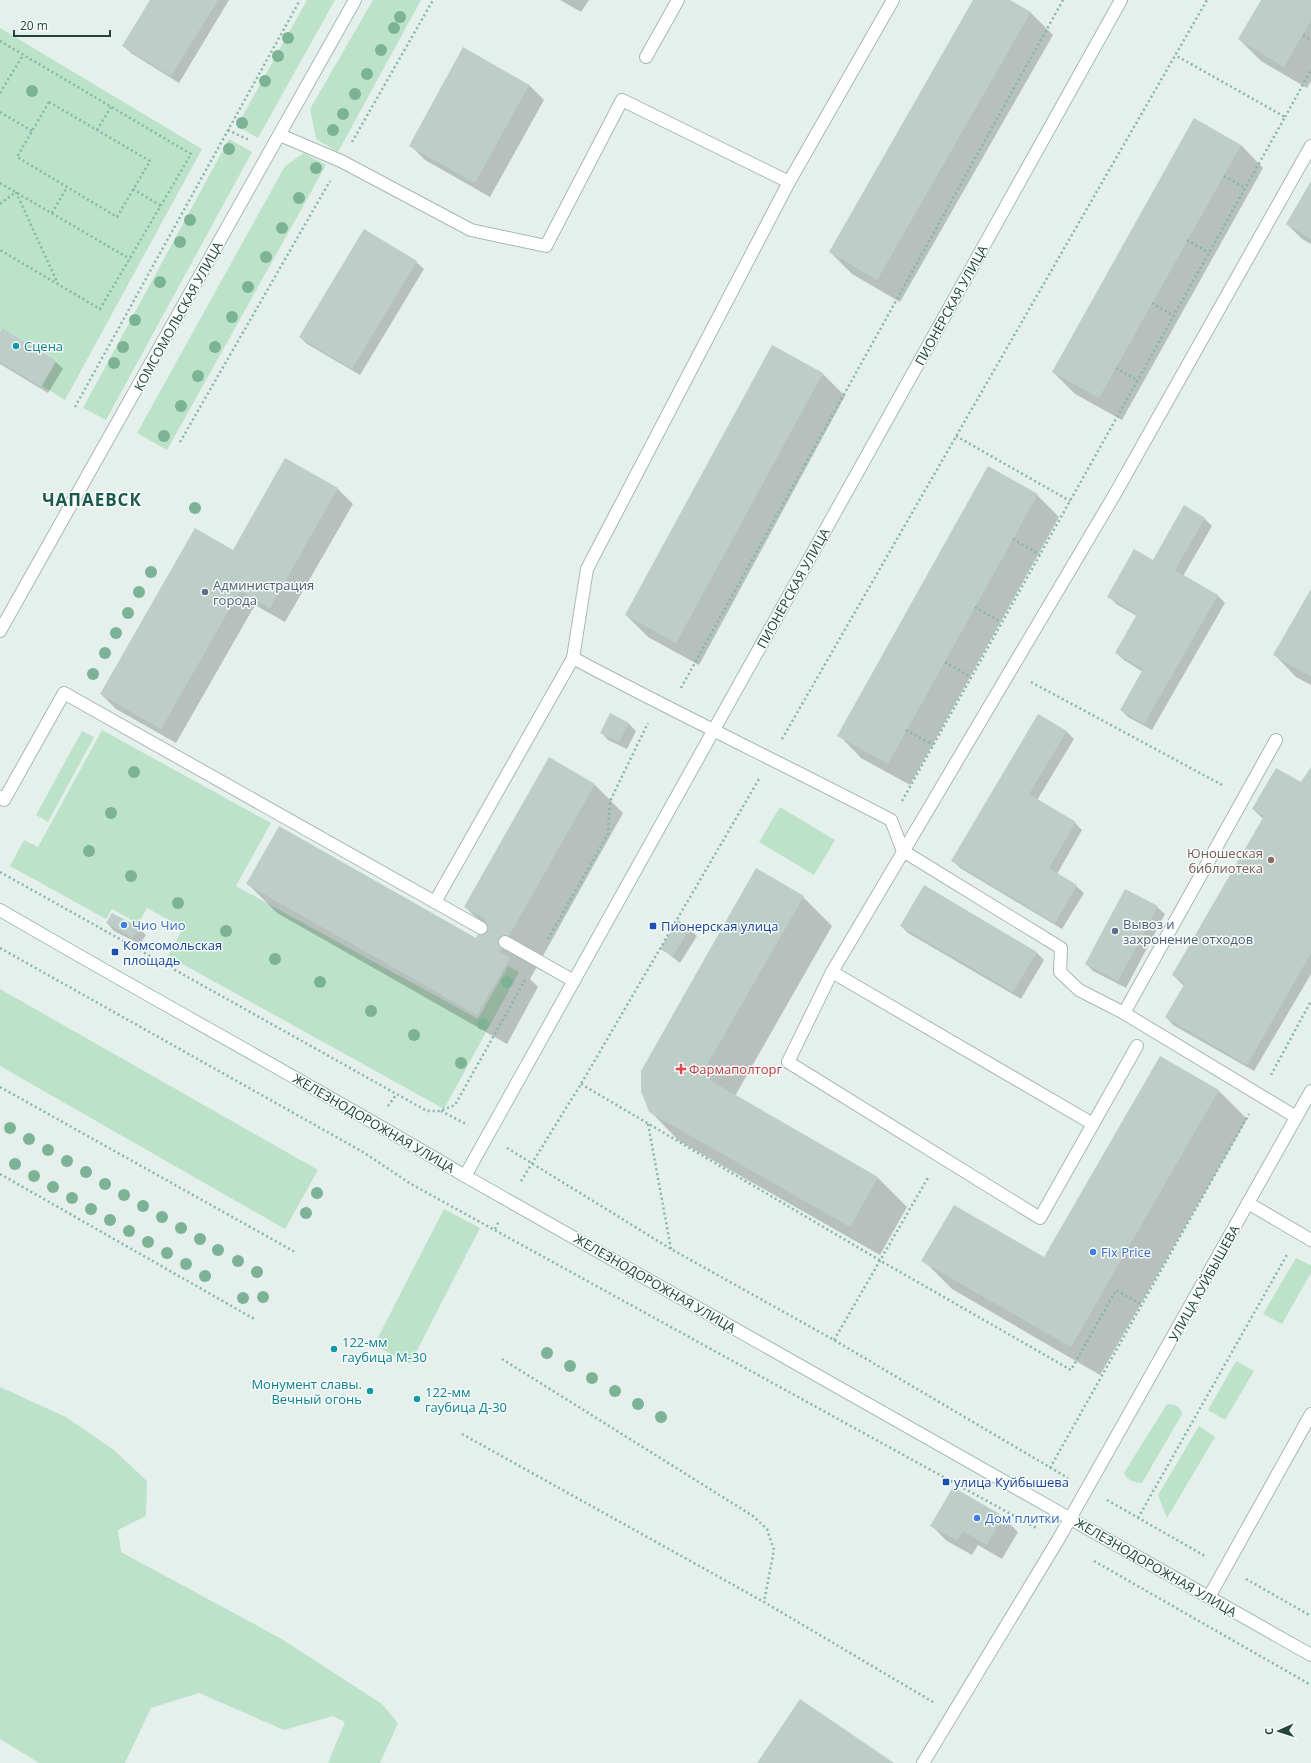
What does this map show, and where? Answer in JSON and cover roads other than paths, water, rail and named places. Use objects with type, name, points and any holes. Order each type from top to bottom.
[{"type":"street","name":"КОМСОМОЛЬСКАЯ УЛИЦА","points":[[0,631],[355,0]]},
{"type":"street","points":[[646,57],[678,0]]},
{"type":"street","points":[[435,902],[573,658],[587,569],[789,182],[893,0]]},
{"type":"street","name":"ПИОНЕРСКАЯ УЛИЦА","points":[[466,1176],[487,1135],[1121,0]]},
{"type":"street","points":[[280,135],[341,162],[471,230],[546,246],[622,100],[789,182]]},
{"type":"street","points":[[1137,1046],[1040,1218],[788,1062],[832,972],[1115,494],[1311,146]]},
{"type":"street","points":[[573,658],[669,709],[771,758],[891,820],[903,851],[1061,948],[1060,972],[1079,990],[1124,1013],[1296,1117]]},
{"type":"street","points":[[0,797],[4,800],[64,693],[481,928]]},
{"type":"street","points":[[1124,1013],[1276,740]]},
{"type":"street","name":"ЖЕЛЕЗНОДОРОЖНАЯ УЛИЦА","points":[[0,910],[105,972],[377,1123],[466,1176],[1311,1655]]},
{"type":"street","points":[[505,942],[574,981]]},
{"type":"street","points":[[832,972],[1093,1124]]},
{"type":"street","name":"УЛИЦА КУЙБЫШЕВА","points":[[922,1763],[1058,1540],[1069,1518],[1311,1091]]},
{"type":"street","points":[[1248,1203],[1311,1240]]},
{"type":"street","points":[[1209,1597],[1311,1414]]},
{"type":"place","name":"Сцена","points":[[16,346]]},
{"type":"place","name":"Администрация города","points":[[205,592]]},
{"type":"place","name":"Юношеская библиотека","points":[[1271,860]]},
{"type":"place","name":"Чио Чио","points":[[124,925]]},
{"type":"place","name":"Пионерская улица","points":[[653,926]]},
{"type":"place","name":"Вывоз и захронение отходов","points":[[1115,931]]},
{"type":"place","name":"Комсомольская площадь","points":[[115,952]]},
{"type":"place","name":"Фармаполторг","points":[[681,1069]]},
{"type":"place","name":"Fix Price","points":[[1093,1252]]},
{"type":"place","name":"122-мм гаубица М-30","points":[[334,1349]]},
{"type":"place","name":"Монумент славы. Вечный огонь","points":[[370,1391]]},
{"type":"place","name":"122-мм гаубица Д-30","points":[[417,1399]]},
{"type":"place","name":"улица Куйбышева","points":[[946,1482]]},
{"type":"place","name":"Дом плитки","points":[[977,1518]]},
{"type":"district","name":"ЧАПАЕВСК","points":[[92,500]]}]
